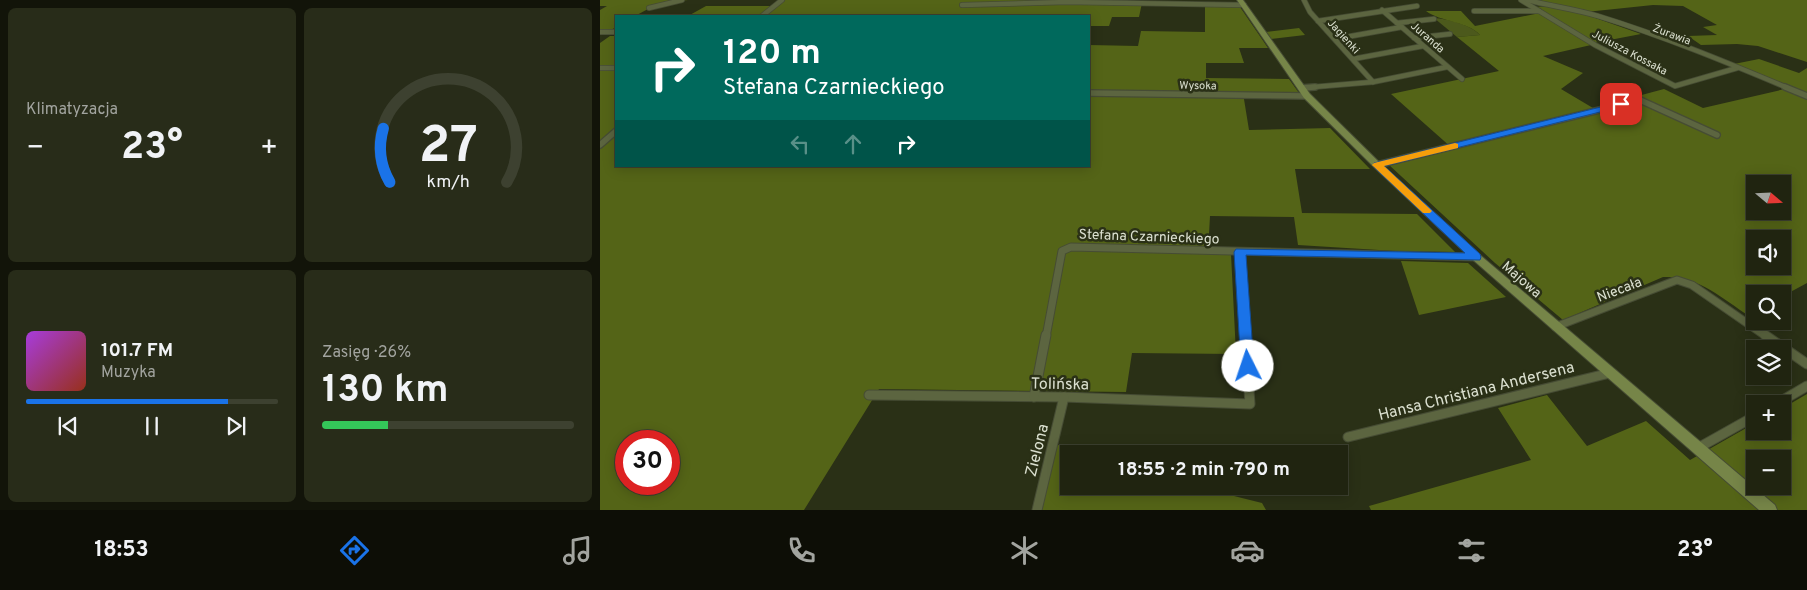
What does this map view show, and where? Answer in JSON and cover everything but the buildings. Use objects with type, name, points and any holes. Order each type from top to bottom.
[{"type":"street","points":[[649,8],[682,0]]},
{"type":"street","points":[[763,15],[782,0]]},
{"type":"street","name":"Jagienki","points":[[1304,0],[1310,12],[1373,82]]},
{"type":"street","name":"Juliusza Kossaka","points":[[1522,0],[1595,45],[1675,86],[1738,68]]},
{"type":"street","name":"Żurawia","points":[[1527,0],[1606,19],[1807,96]]},
{"type":"street","points":[[962,5],[1027,1],[1242,2]]},
{"type":"street","name":"Majowa","points":[[1242,2],[1304,92],[1377,165],[1555,327],[1770,510]]},
{"type":"street","points":[[1530,5],[1539,3]]},
{"type":"street","points":[[1318,20],[1417,6]]},
{"type":"street","name":"Juranda","points":[[1382,10],[1462,79]]},
{"type":"street","points":[[1474,11],[1540,11]]},
{"type":"street","points":[[1397,23],[1434,20]]},
{"type":"street","points":[[1335,39],[1402,27]]},
{"type":"street","points":[[600,32],[615,32]]},
{"type":"street","points":[[1414,38],[1450,34]]},
{"type":"street","points":[[1353,59],[1423,46]]},
{"type":"street","name":"Wysoka","points":[[1090,93],[1304,92],[1373,82],[1447,67]]},
{"type":"street","points":[[600,68],[615,68]]},
{"type":"street","points":[[1377,165],[1640,100],[1717,134]]},
{"type":"street","points":[[600,145],[615,132]]},
{"type":"street","name":"Stefana Czarnieckiego","points":[[1034,397],[1062,252],[1071,247],[1476,257]]},
{"type":"street","name":"Tolińska","points":[[869,394],[1064,397],[1250,404],[1240,252]]},
{"type":"street","name":"Niecała","points":[[1555,327],[1677,280],[1692,284],[1807,364]]},
{"type":"street","name":"Hansa Christiana Andersena","points":[[1348,437],[1610,373]]},
{"type":"street","points":[[1791,395],[1807,386]]},
{"type":"street","name":"Zielona","points":[[1037,510],[1064,397]]},
{"type":"street","points":[[1698,448],[1746,421]]},
{"type":"green space","points":[[600,0],[688,0],[671,2],[648,9],[637,15],[615,15],[615,28],[608,32],[600,31],[600,10],[607,6],[600,6]]},
{"type":"green space","points":[[779,0],[1095,0],[1094,2],[1142,3],[1139,17],[1112,17],[1109,26],[1090,26],[1090,15],[690,15],[706,6],[771,6]]},
{"type":"green space","points":[[1535,0],[1807,0],[1807,62],[1758,46],[1737,44],[1701,45],[1688,36],[1717,35],[1703,27],[1717,25],[1683,6],[1653,5],[1586,12]]},
{"type":"green space","points":[[1205,6],[1240,7],[1268,48],[1239,48],[1244,63],[1206,63],[1206,78],[1289,79],[1299,93],[1243,93],[1249,130],[1330,128],[1370,169],[1295,169],[1302,213],[1417,214],[1455,252],[1395,251],[1298,245],[1294,217],[1210,216],[1208,253],[1231,254],[1236,354],[1132,353],[1126,392],[879,389],[804,510],[600,510],[600,146],[615,134],[615,167],[1090,167],[1090,45],[1138,46],[1141,31],[1205,32]]},
{"type":"green space","points":[[1547,6],[1587,15],[1641,34],[1594,43],[1535,7]]},
{"type":"green space","points":[[1426,11],[1461,11],[1475,26],[1540,13],[1591,45],[1543,56],[1583,73],[1561,89],[1593,108],[1664,89],[1703,108],[1785,89],[1807,98],[1807,283],[1791,292],[1791,285],[1746,285],[1746,314],[1719,295],[1698,284],[1675,277],[1663,277],[1563,320],[1495,263],[1388,164],[1452,148],[1391,94],[1499,71],[1457,37],[1480,35],[1475,30]]},
{"type":"green space","points":[[1434,18],[1459,23],[1471,28],[1480,35],[1457,37]]},
{"type":"green space","points":[[1299,28],[1305,35],[1271,39],[1266,32]]},
{"type":"green space","points":[[610,36],[615,36],[615,129],[600,142],[600,43]]},
{"type":"green space","points":[[1759,59],[1799,73],[1807,68],[1807,95],[1734,64]]},
{"type":"green space","points":[[1401,261],[1468,263],[1506,297],[1419,315]]},
{"type":"green space","points":[[1807,394],[1807,510],[1371,510],[1369,506],[1531,460],[1498,408],[1547,395],[1587,446],[1646,421],[1690,460],[1746,428],[1746,440],[1791,440],[1791,403]]},
{"type":"green space","points":[[1056,445],[1060,445],[1060,495],[1230,495],[1262,503],[1266,510],[1041,510]]},
{"type":"slow traffic","points":[[1426,211],[1377,165],[1455,146]]},
{"type":"route","points":[[1248,366],[1240,252],[1476,257],[1377,165],[1621,104]]}]
